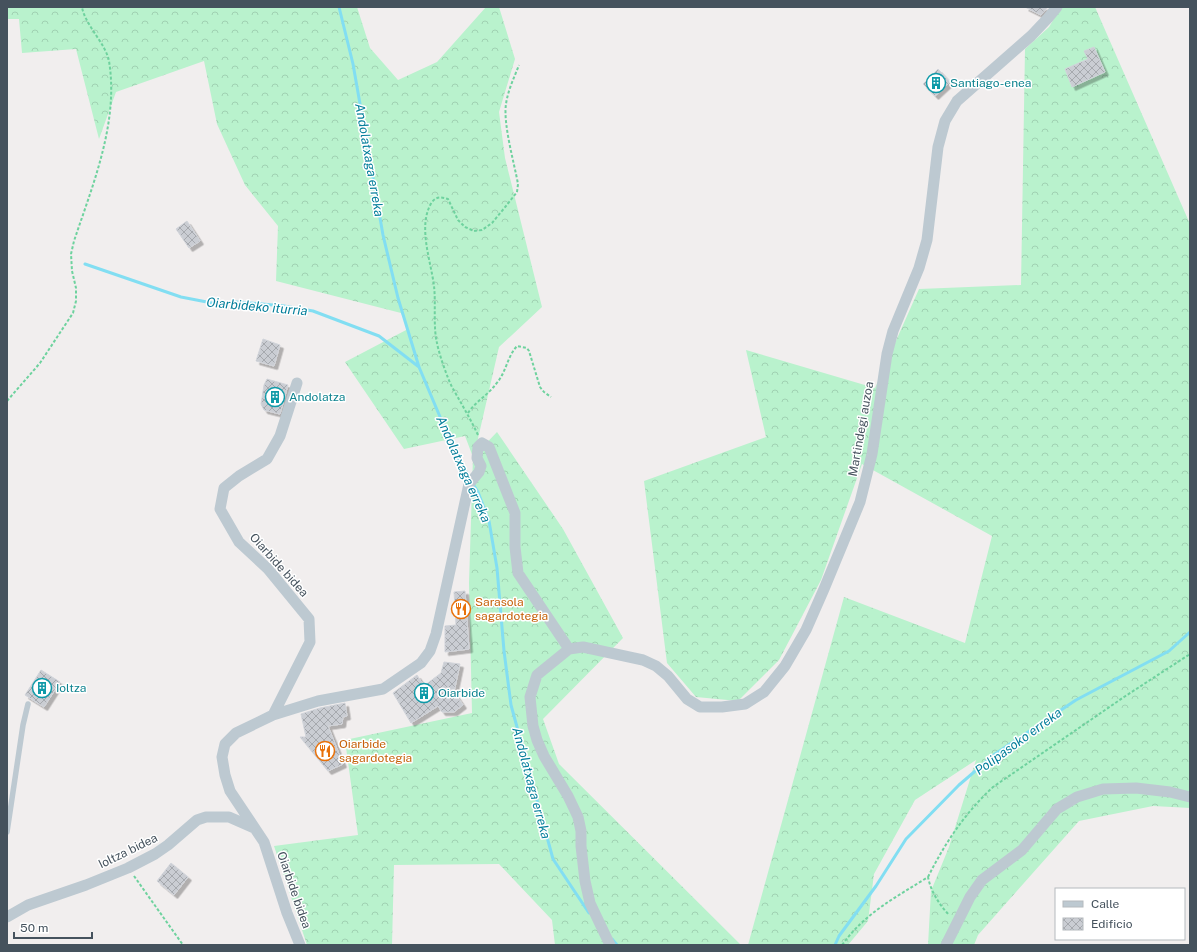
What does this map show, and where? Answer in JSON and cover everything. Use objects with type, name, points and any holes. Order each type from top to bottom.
[{"type":"street","name":"Martindegi auzoa","points":[[569,649],[583,647],[644,660],[656,666],[668,676],[687,699],[700,708],[745,704],[764,692],[785,666],[806,630],[860,502],[872,454],[886,361],[893,331],[919,268],[927,240],[938,147],[945,121],[957,101],[1031,36],[1057,7]]},
{"type":"street","name":"Oiarbide bidea","points":[[274,715],[310,642],[309,619],[268,569],[240,542],[220,509],[224,488],[238,476],[267,459],[280,436],[297,383]]},
{"type":"street","points":[[482,443],[489,447],[515,514],[515,547],[518,573],[569,649],[537,675],[530,697],[533,726],[544,756],[568,796],[578,817],[581,831],[584,881],[590,903],[610,945]]},
{"type":"street","name":"Oiarbide bidea","points":[[300,945],[287,913],[264,842],[230,791],[225,775],[222,757],[225,744],[236,733],[274,715],[318,701],[383,689],[421,663],[430,651],[436,634],[472,480],[479,472],[481,466],[477,458],[478,447],[482,443]]},
{"type":"street","points":[[946,945],[970,897],[982,880],[1022,850],[1057,809],[1077,797],[1103,789],[1136,788],[1170,792],[1190,797]]},
{"type":"street","name":"Ioltza bidea","points":[[7,917],[28,905],[86,885],[128,868],[155,854],[168,845],[197,820],[206,817],[229,816],[254,828]]},
{"type":"lane","points":[[7,832],[23,725],[28,704]]},
{"type":"path","points":[[7,401],[40,363],[73,313],[76,301],[76,288],[72,271],[71,254],[99,165],[111,96],[108,59],[86,20],[82,7]]},
{"type":"path","points":[[482,443],[468,413],[451,385],[436,342],[434,285],[427,252],[426,218],[430,206],[435,199],[442,197],[448,199],[458,220],[465,227],[474,231],[482,230],[492,223],[517,192],[518,184],[506,122],[506,105],[510,86],[519,65]]},
{"type":"path","points":[[468,413],[472,407],[497,383],[512,352],[517,346],[527,348],[530,351],[540,387],[551,397]]},
{"type":"path","points":[[842,945],[850,934],[878,908],[928,877],[947,841],[964,817],[993,787],[1124,697],[1190,654]]},
{"type":"path","points":[[128,868],[183,945]]},
{"type":"path","points":[[928,877],[930,886],[935,896],[956,925]]},
{"type":"green space","points":[[7,7],[357,7],[370,48],[398,80],[437,62],[486,7],[499,7],[515,59],[499,112],[505,158],[542,307],[499,347],[474,456],[497,432],[563,529],[623,638],[543,719],[559,764],[741,945],[555,945],[552,920],[499,864],[394,865],[392,945],[307,945],[274,846],[358,835],[345,740],[472,713],[469,583],[473,457],[465,436],[404,449],[345,362],[408,329],[401,313],[276,281],[278,226],[245,185],[217,124],[204,61],[116,92],[99,139],[76,49],[22,53],[19,19],[7,19]]},
{"type":"green space","points":[[1061,7],[1095,7],[1190,224],[1190,808],[1153,806],[1079,821],[978,935],[974,945],[928,945],[931,891],[949,847],[976,760],[915,800],[874,874],[868,921],[848,945],[748,945],[844,597],[965,643],[992,536],[862,464],[821,580],[779,660],[738,701],[696,697],[667,663],[644,481],[766,437],[746,350],[875,388],[919,289],[1021,285],[1025,49],[1049,27]]},
{"type":"building","points":[[1025,7],[1048,7],[1041,15]]},
{"type":"building","points":[[1094,47],[1105,72],[1072,87],[1065,69],[1088,59],[1084,51]]},
{"type":"building","name":"Santiago-enea","points":[[938,69],[950,82],[935,96],[923,84]]},
{"type":"building","points":[[187,221],[200,241],[189,248],[176,229]]},
{"type":"building","points":[[263,339],[280,345],[274,366],[256,361]]},
{"type":"building","name":"Andolatza","points":[[267,379],[288,385],[280,414],[264,410],[261,404],[264,385]]},
{"type":"building","name":"Sarasola sagardotegia","points":[[465,591],[469,649],[445,652],[445,626],[456,625],[454,592]]},
{"type":"building","name":"Oiarbide","points":[[444,662],[460,664],[454,692],[463,705],[454,712],[442,712],[438,706],[411,723],[393,693],[417,675],[424,686],[441,673]]},
{"type":"building","name":"Ioltza","points":[[41,670],[60,682],[44,707],[25,695]]},
{"type":"building","points":[[345,703],[347,716],[343,717],[342,724],[328,726],[343,764],[328,771],[300,737],[306,737],[301,714],[320,708]]},
{"type":"building","points":[[171,863],[188,877],[174,895],[157,881]]},
{"type":"waterway","name":"Andolatxaga erreka","points":[[339,7],[353,64],[383,235],[398,298],[419,367],[454,450],[470,479]]},
{"type":"waterway","name":"Oiarbideko iturria","points":[[85,264],[181,297],[212,303],[239,302],[284,306],[313,311],[379,336],[419,367]]},
{"type":"waterway","name":"Andolatxaga erreka","points":[[473,484],[478,492],[489,521],[497,568],[504,651],[511,705],[553,859],[589,913]]},
{"type":"waterway","name":"Polipasoko erreka","points":[[835,945],[839,936],[876,886],[906,839],[959,785],[995,754],[1076,700],[1169,651],[1190,632]]},
{"type":"waterway","name":"Andolatxaga erreka","points":[[612,939],[617,945]]},
{"type":"place","name":"Santiago-enea","points":[[936,83]]},
{"type":"place","name":"Andolatza","points":[[275,397]]},
{"type":"place","name":"Sarasola sagardotegia","points":[[461,609]]},
{"type":"place","name":"Ioltza","points":[[42,688]]},
{"type":"place","name":"Oiarbide","points":[[424,693]]},
{"type":"place","name":"Oiarbide sagardotegia","points":[[325,751]]}]
